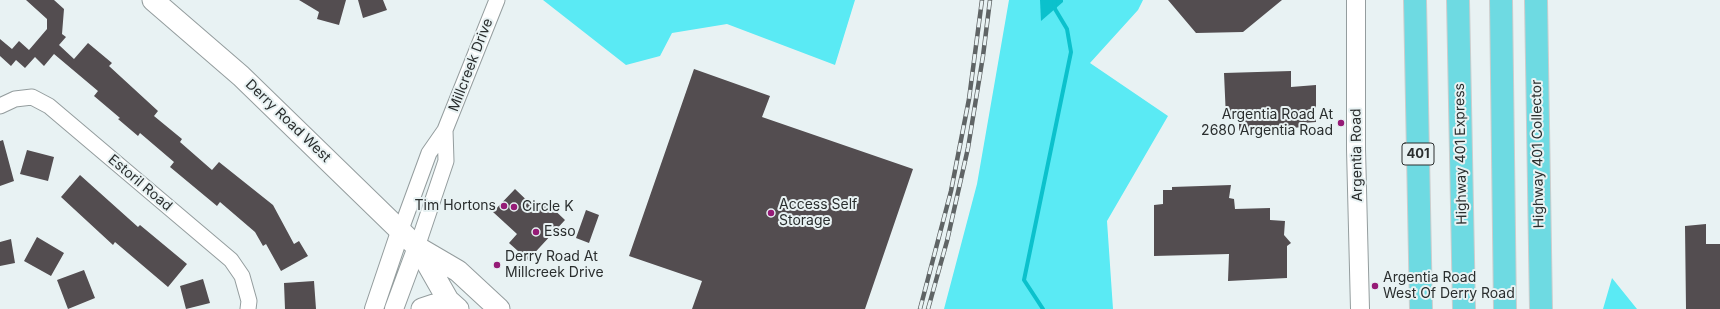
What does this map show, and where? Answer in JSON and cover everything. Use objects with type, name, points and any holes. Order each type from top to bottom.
[{"type":"highway","name":"401","points":[[1415,0],[1422,309]]},
{"type":"highway","name":"Highway 401 Express","points":[[1458,0],[1464,309]]},
{"type":"highway","points":[[1501,0],[1505,309]]},
{"type":"highway","name":"Highway 401 Collector","points":[[1536,0],[1541,309]]},
{"type":"main road","name":"Derry Road West","points":[[153,0],[241,76],[400,232],[417,247],[458,271],[499,309]]},
{"type":"main road","name":"Derry Road West","points":[[417,247],[448,300],[458,309]]},
{"type":"main road","points":[[422,309],[434,305],[450,309]]},
{"type":"street","name":"Millcreek Drive","points":[[374,309],[429,153],[445,130],[497,0]]},
{"type":"street","name":"Argentia Road","points":[[1356,0],[1356,149],[1360,309]]},
{"type":"street","name":"Estoril Road","points":[[0,106],[15,99],[32,97],[49,106],[231,260],[242,276],[249,302],[248,309]]},
{"type":"street","name":"Millcreek Drive","points":[[394,309],[446,162],[445,130]]},
{"type":"shaded area","points":[[543,0],[855,0],[835,65],[727,24],[672,33],[660,56],[626,65]]},
{"type":"shaded area","points":[[1009,0],[1143,0],[1138,10],[1090,63],[1168,116],[1107,221],[1113,309],[944,309],[977,184]]},
{"type":"shaded area","points":[[1040,0],[1063,0],[1063,2],[1041,21]]},
{"type":"shaded area","points":[[1612,278],[1637,309],[1603,309]]},
{"type":"building","points":[[26,0],[54,0],[64,9],[62,34],[66,37],[59,45],[74,59],[88,43],[112,63],[109,66],[158,111],[154,116],[182,139],[180,142],[212,170],[219,162],[273,205],[294,244],[299,241],[308,256],[281,271],[266,244],[263,246],[255,232],[220,202],[217,206],[170,167],[174,162],[140,133],[138,136],[118,119],[120,118],[94,96],[98,91],[54,54],[44,66],[35,57],[25,68],[16,60],[11,66],[0,56],[0,39],[12,49],[19,41],[29,50],[47,29],[47,19]]},
{"type":"building","points":[[299,0],[346,0],[339,25],[317,19],[319,12]]},
{"type":"building","points":[[358,0],[383,0],[387,10],[363,18]]},
{"type":"building","points":[[1168,0],[1282,0],[1243,32],[1196,33]]},
{"type":"building","name":"Access Self Storage","points":[[694,69],[770,96],[762,117],[913,169],[865,309],[692,309],[702,281],[629,256]]},
{"type":"building","points":[[1291,71],[1291,87],[1316,85],[1316,122],[1303,123],[1303,127],[1292,129],[1239,131],[1239,117],[1226,118],[1224,73]]},
{"type":"building","points":[[3,140],[14,181],[0,186],[0,141]]},
{"type":"building","points":[[27,150],[54,157],[48,181],[20,174]]},
{"type":"building","points":[[80,175],[138,227],[140,225],[187,264],[168,287],[115,242],[113,245],[61,197]]},
{"type":"building","points":[[1231,185],[1229,198],[1234,199],[1235,209],[1270,208],[1270,220],[1285,221],[1284,235],[1291,243],[1287,246],[1287,278],[1228,281],[1229,254],[1154,256],[1154,205],[1163,204],[1163,190],[1172,190],[1172,187]]},
{"type":"building","points":[[515,189],[538,211],[546,202],[565,220],[528,260],[509,243],[517,234],[493,212]]},
{"type":"building","points":[[586,210],[599,215],[589,243],[576,238]]},
{"type":"building","points":[[1706,224],[1706,244],[1720,244],[1720,309],[1686,309],[1685,226]]},
{"type":"building","points":[[37,237],[64,253],[51,276],[24,261]]},
{"type":"building","points":[[11,239],[15,263],[0,266],[0,242]]},
{"type":"building","points":[[84,270],[95,298],[68,309],[57,280]]},
{"type":"building","points":[[203,279],[210,303],[186,309],[180,286]]},
{"type":"building","points":[[314,281],[316,309],[285,309],[284,283]]},
{"type":"waterway","points":[[1043,309],[1024,280],[1071,52],[1067,29],[1055,9],[1054,0]]},
{"type":"railway","points":[[920,309],[951,191],[969,99],[982,0]]},
{"type":"railway","points":[[928,309],[947,241],[968,148],[983,56],[990,0]]},
{"type":"place","name":"Argentia Road At 2680 Argentia Road","points":[[1341,123]]},
{"type":"place","name":"Tim Hortons","points":[[504,206]]},
{"type":"place","name":"Circle K","points":[[514,207]]},
{"type":"place","name":"Access Self Storage","points":[[771,213]]},
{"type":"place","name":"Esso","points":[[536,232]]},
{"type":"place","name":"Derry Road At Millcreek Drive","points":[[497,265]]},
{"type":"place","name":"Argentia Road West Of Derry Road","points":[[1375,286]]}]
